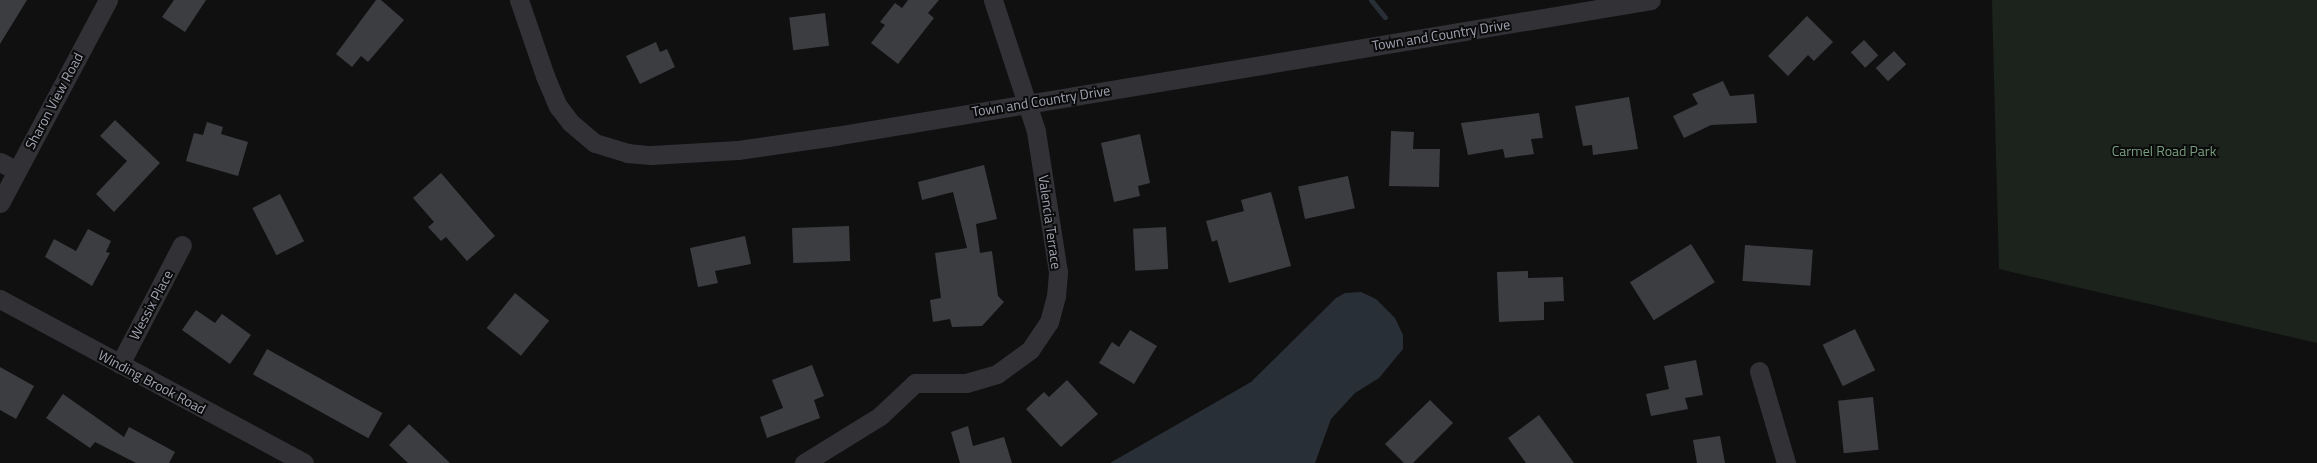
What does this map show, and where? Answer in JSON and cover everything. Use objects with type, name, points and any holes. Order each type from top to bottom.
[{"type":"street","name":"Sharon View Road","points":[[0,202],[108,0]]},
{"type":"street","name":"Town and Country Drive","points":[[519,0],[558,106],[587,138],[627,153],[651,155],[738,150],[1651,0]]},
{"type":"street","name":"Valencia Terrace","points":[[804,463],[880,416],[915,383],[966,383],[996,374],[1030,350],[1049,322],[1056,296],[1058,272],[1029,103],[993,0]]},
{"type":"street","points":[[0,162],[17,171]]},
{"type":"street","name":"Wessix Place","points":[[120,364],[182,245]]},
{"type":"street","name":"Winding Brook Road","points":[[0,299],[304,463]]},
{"type":"street","points":[[1759,371],[1786,463]]},
{"type":"green space","name":"Carmel Road Park","points":[[1992,0],[2317,0],[2317,343],[1999,269]]},
{"type":"shaded area","points":[[1361,292],[1376,299],[1395,318],[1403,335],[1403,349],[1379,378],[1355,393],[1331,419],[1315,463],[1110,463],[1251,382],[1336,298],[1345,293]]},
{"type":"building","points":[[0,0],[27,0],[0,44]]},
{"type":"building","points":[[174,0],[206,0],[185,32],[162,17]]},
{"type":"building","points":[[376,0],[381,0],[404,20],[368,62],[361,56],[352,67],[336,54]]},
{"type":"building","points":[[908,0],[939,0],[928,13],[934,18],[898,64],[871,43],[885,25],[880,22],[895,3],[902,8]]},
{"type":"building","points":[[825,13],[829,46],[793,50],[789,17]]},
{"type":"building","points":[[1807,16],[1833,42],[1814,61],[1808,55],[1788,76],[1768,56]]},
{"type":"building","points":[[1864,40],[1878,55],[1865,68],[1851,52]]},
{"type":"building","points":[[656,42],[660,52],[667,49],[675,67],[640,84],[626,56]]},
{"type":"building","points":[[1894,51],[1906,64],[1888,81],[1876,68]]},
{"type":"building","points":[[1723,81],[1730,96],[1754,94],[1757,123],[1711,125],[1684,138],[1673,116],[1698,104],[1692,94]]},
{"type":"building","points":[[1629,97],[1638,149],[1593,155],[1592,145],[1583,146],[1575,106]]},
{"type":"building","points":[[1539,113],[1543,138],[1531,139],[1534,154],[1505,158],[1503,149],[1468,155],[1461,123]]},
{"type":"building","points":[[115,120],[160,163],[114,212],[96,194],[127,161],[100,136]]},
{"type":"building","points":[[207,122],[223,127],[221,134],[248,142],[238,176],[186,161],[194,133],[203,135]]},
{"type":"building","points":[[1391,131],[1414,132],[1413,149],[1440,149],[1439,187],[1389,186]]},
{"type":"building","points":[[1140,134],[1150,183],[1138,186],[1140,196],[1114,202],[1101,143]]},
{"type":"building","points":[[984,165],[997,219],[976,224],[980,253],[992,251],[998,296],[1004,302],[982,326],[952,327],[950,319],[933,322],[930,300],[941,298],[935,253],[967,248],[953,192],[922,200],[918,182]]},
{"type":"building","points":[[441,173],[495,236],[467,261],[446,237],[441,241],[428,227],[434,222],[413,198]]},
{"type":"building","points":[[1348,176],[1355,208],[1305,219],[1298,187]]},
{"type":"building","points":[[1271,192],[1291,266],[1229,283],[1217,240],[1212,242],[1206,221],[1244,211],[1241,200]]},
{"type":"building","points":[[280,194],[304,241],[276,255],[252,208]]},
{"type":"building","points":[[849,226],[850,261],[793,263],[792,228]]},
{"type":"building","points":[[1166,227],[1168,269],[1135,271],[1133,229]]},
{"type":"building","points":[[88,229],[111,241],[106,252],[110,253],[92,286],[45,257],[54,239],[76,251]]},
{"type":"building","points":[[745,236],[751,264],[715,271],[718,283],[698,287],[690,248]]},
{"type":"building","points":[[1691,244],[1715,282],[1654,320],[1630,282]]},
{"type":"building","points":[[1745,245],[1813,250],[1810,286],[1742,281]]},
{"type":"building","points":[[1528,271],[1528,278],[1563,277],[1564,301],[1544,302],[1544,320],[1499,322],[1497,272]]},
{"type":"building","points":[[515,293],[549,321],[521,356],[487,328]]},
{"type":"building","points":[[196,310],[215,323],[222,314],[251,335],[230,364],[182,330]]},
{"type":"building","points":[[1855,329],[1875,370],[1843,386],[1823,345]]},
{"type":"building","points":[[1130,330],[1157,346],[1134,384],[1099,363],[1112,342],[1119,347]]},
{"type":"building","points":[[267,349],[382,413],[368,438],[253,374]]},
{"type":"building","points":[[1696,360],[1703,395],[1685,398],[1688,409],[1651,416],[1646,394],[1669,389],[1664,366]]},
{"type":"building","points":[[812,365],[824,396],[814,400],[820,418],[767,438],[760,417],[783,408],[772,380]]},
{"type":"building","points":[[0,367],[34,386],[16,419],[0,410]]},
{"type":"building","points":[[1067,380],[1098,414],[1061,447],[1026,409],[1044,392],[1049,397]]},
{"type":"building","points":[[63,394],[124,437],[129,427],[175,452],[169,463],[136,463],[95,442],[90,448],[46,418]]},
{"type":"building","points":[[1873,397],[1879,450],[1844,453],[1838,401]]},
{"type":"building","points":[[1430,400],[1453,423],[1413,463],[1404,463],[1385,444]]},
{"type":"building","points":[[1539,415],[1574,463],[1526,463],[1508,438]]},
{"type":"building","points":[[409,424],[450,463],[408,463],[389,445]]},
{"type":"building","points":[[968,426],[973,446],[1004,437],[1012,463],[960,463],[951,432]]},
{"type":"building","points":[[1720,436],[1725,463],[1697,463],[1693,440]]},
{"type":"waterway","points":[[1371,0],[1385,17]]}]
